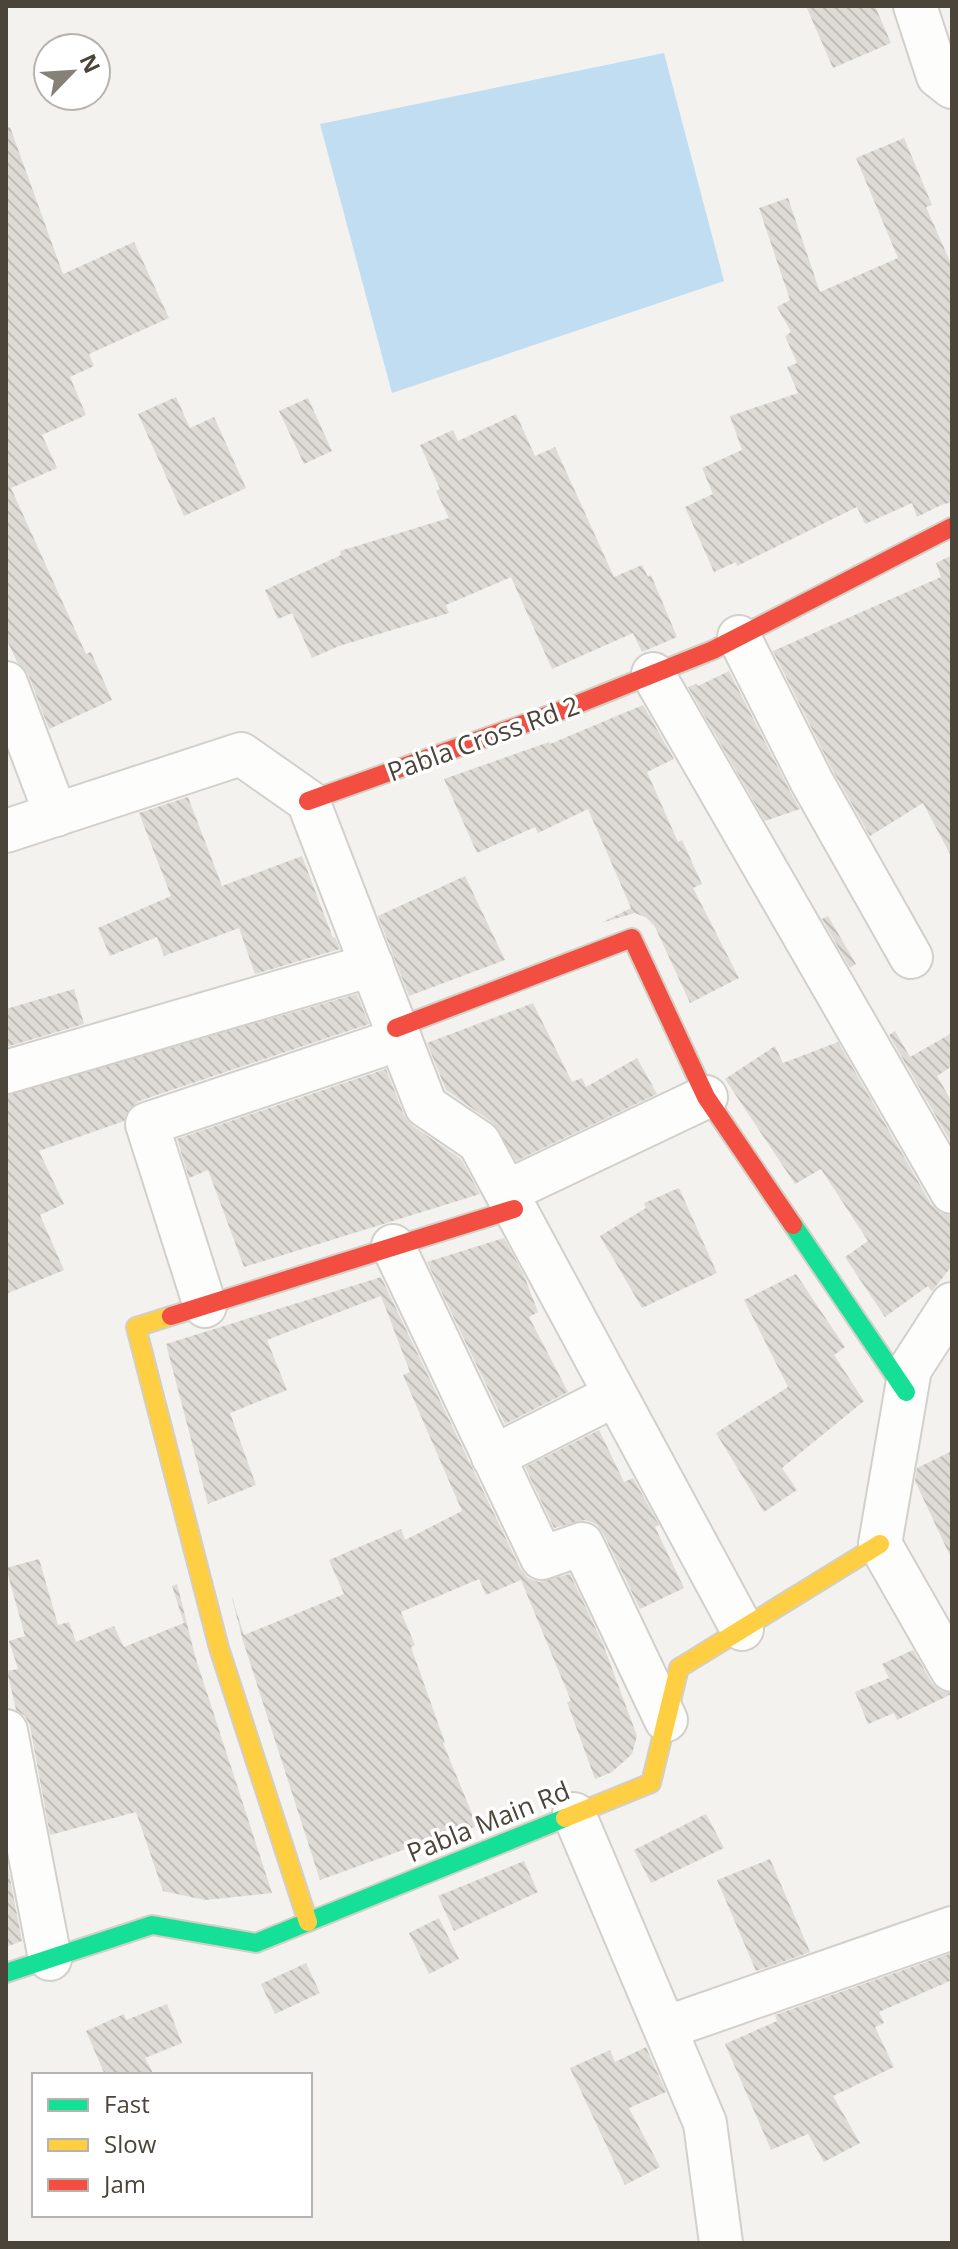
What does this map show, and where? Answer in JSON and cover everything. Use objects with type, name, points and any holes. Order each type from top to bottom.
[{"type":"street","points":[[915,6],[938,76],[952,87]]},
{"type":"street","name":"Pabla Cross Rd 2","points":[[308,801],[523,725],[653,674],[739,637],[952,527]]},
{"type":"street","points":[[739,637],[812,782],[911,957]]},
{"type":"street","points":[[653,674],[952,1192]]},
{"type":"street","points":[[6,683],[56,815]]},
{"type":"street","points":[[6,831],[241,754],[308,801],[426,1106],[479,1142],[742,1629]]},
{"type":"street","points":[[205,1306],[147,1124],[398,1034],[632,938],[706,1097],[906,1392]]},
{"type":"street","points":[[6,1072],[372,965]]},
{"type":"street","points":[[308,1922],[219,1648],[136,1327],[393,1246],[510,1200],[706,1097]]},
{"type":"street","points":[[393,1246],[542,1558],[582,1544],[666,1720]]},
{"type":"street","points":[[952,1304],[910,1369],[880,1544],[952,1670]]},
{"type":"street","points":[[493,1457],[615,1395]]},
{"type":"street","name":"Pabla Main Rd","points":[[6,1973],[152,1925],[256,1943],[651,1783],[679,1668],[880,1544]]},
{"type":"street","points":[[6,1731],[50,1959]]},
{"type":"street","points":[[574,1814],[705,2123],[721,2243]]},
{"type":"street","points":[[665,2028],[952,1928]]},
{"type":"water","points":[[664,53],[724,281],[392,393],[320,124]]},
{"type":"building","points":[[806,6],[875,6],[891,43],[833,68]]},
{"type":"building","points":[[10,127],[63,274],[134,242],[169,318],[89,354],[94,366],[70,377],[86,415],[42,435],[57,468],[11,488],[86,654],[91,652],[112,700],[49,729],[28,674],[17,662],[6,638],[6,128]]},
{"type":"building","points":[[904,138],[932,205],[926,207],[952,266],[952,502],[917,517],[912,503],[865,524],[857,507],[737,566],[736,562],[714,572],[685,507],[713,494],[702,468],[742,450],[730,416],[798,393],[787,367],[797,363],[785,336],[791,332],[777,307],[790,300],[759,208],[788,198],[820,292],[898,258],[856,158]]},
{"type":"building","points":[[176,397],[190,428],[214,417],[246,488],[184,516],[138,414]]},
{"type":"building","points":[[308,398],[332,451],[304,464],[279,411]]},
{"type":"building","points":[[516,414],[535,456],[555,447],[614,577],[642,565],[648,577],[651,575],[677,637],[642,652],[633,633],[552,669],[511,577],[446,605],[449,613],[339,646],[312,658],[292,613],[278,619],[265,590],[341,555],[340,551],[449,518],[420,445],[453,430],[458,441]]},
{"type":"building","points":[[952,555],[952,858],[923,803],[870,836],[833,771],[773,651],[941,577],[936,563]]},
{"type":"building","points":[[729,671],[800,809],[765,821],[688,687],[698,686]]},
{"type":"building","points":[[643,705],[674,759],[647,772],[678,842],[682,840],[702,884],[693,888],[739,978],[690,1003],[655,927],[647,918],[635,913],[601,923],[631,908],[588,809],[538,833],[535,827],[477,853],[444,779],[550,744]]},
{"type":"building","points":[[188,797],[222,886],[302,856],[340,949],[255,974],[239,928],[164,956],[157,937],[110,956],[98,928],[171,896],[139,813]]},
{"type":"building","points":[[465,876],[505,960],[409,996],[378,916]]},
{"type":"building","points":[[828,916],[856,964],[850,968],[822,919]]},
{"type":"building","points":[[74,989],[84,1024],[6,1047],[6,1009]]},
{"type":"building","points":[[357,994],[369,1024],[139,1101],[129,1109],[124,1121],[39,1151],[64,1204],[40,1215],[64,1270],[6,1294],[6,1095]]},
{"type":"building","points":[[533,1003],[572,1082],[582,1078],[586,1087],[637,1058],[657,1094],[516,1161],[493,1123],[446,1090],[427,1043]]},
{"type":"building","points":[[895,1031],[910,1057],[952,1033],[952,1066],[937,1076],[952,1102],[952,1144],[889,1035]]},
{"type":"building","points":[[838,1042],[931,1204],[941,1213],[952,1216],[952,1266],[932,1291],[928,1286],[885,1317],[845,1257],[868,1241],[821,1169],[795,1184],[725,1079],[775,1046],[783,1063]]},
{"type":"building","points":[[386,1069],[404,1115],[413,1126],[461,1159],[480,1194],[244,1267],[208,1170],[189,1178],[177,1139]]},
{"type":"building","points":[[679,1188],[717,1273],[642,1308],[600,1236],[646,1208],[644,1203]]},
{"type":"building","points":[[504,1238],[523,1273],[538,1312],[529,1317],[568,1392],[505,1424],[427,1262]]},
{"type":"building","points":[[796,1274],[845,1347],[834,1355],[864,1401],[782,1468],[797,1490],[764,1512],[716,1433],[788,1387],[744,1300]]},
{"type":"building","points":[[381,1277],[520,1568],[528,1578],[539,1582],[570,1574],[603,1644],[637,1736],[632,1754],[612,1772],[595,1779],[567,1702],[571,1701],[521,1580],[486,1595],[479,1579],[401,1612],[415,1645],[411,1647],[443,1743],[477,1826],[416,1851],[414,1846],[320,1880],[243,1641],[231,1594],[244,1635],[344,1594],[329,1560],[401,1529],[405,1540],[462,1511],[403,1375],[410,1372],[381,1296],[267,1340],[287,1390],[230,1413],[256,1485],[208,1504],[166,1344]]},
{"type":"building","points":[[599,1430],[624,1482],[633,1478],[659,1525],[655,1527],[684,1588],[640,1609],[596,1524],[585,1520],[554,1528],[525,1467]]},
{"type":"building","points":[[952,1451],[952,1560],[915,1481],[917,1468]]},
{"type":"building","points":[[39,1559],[58,1625],[69,1622],[76,1642],[114,1626],[124,1647],[184,1623],[172,1586],[177,1584],[195,1656],[272,1893],[205,1900],[163,1891],[136,1812],[50,1835],[30,1726],[25,1716],[16,1710],[7,1671],[18,1669],[9,1641],[25,1636],[6,1568]]},
{"type":"building","points":[[913,1650],[932,1683],[941,1691],[952,1694],[897,1720],[894,1713],[868,1724],[855,1692],[889,1678],[882,1664]]},
{"type":"building","points":[[706,1814],[724,1848],[651,1883],[634,1850]]},
{"type":"building","points":[[6,1858],[22,1941],[6,1947]]},
{"type":"building","points":[[770,1859],[810,1952],[756,1971],[717,1880]]},
{"type":"building","points":[[524,1861],[538,1892],[454,1931],[438,1896]]},
{"type":"building","points":[[439,1918],[459,1959],[429,1974],[409,1933]]},
{"type":"building","points":[[952,1953],[952,1980],[879,2012],[884,2023],[875,2027],[894,2067],[833,2096],[860,2143],[824,2162],[808,2134],[771,2150],[725,2044],[777,2021],[775,2015]]},
{"type":"building","points":[[306,1963],[320,1993],[275,2014],[261,1984]]},
{"type":"building","points":[[167,2004],[182,2043],[145,2058],[153,2073],[104,2073],[86,2031],[124,2014],[126,2020]]},
{"type":"building","points":[[646,2047],[666,2092],[629,2108],[660,2167],[625,2185],[570,2068],[610,2050],[615,2062]]},
{"type":"traffic: fast","points":[[793,1225],[906,1392]]},
{"type":"traffic: fast","points":[[6,1973],[152,1925],[256,1943],[565,1818]]},
{"type":"traffic: slow","points":[[171,1316],[136,1327],[219,1648],[308,1922]]},
{"type":"traffic: slow","points":[[565,1818],[651,1783],[679,1668],[880,1544]]},
{"type":"traffic: jam","points":[[308,801],[563,710],[713,650],[952,527]]},
{"type":"traffic: jam","points":[[396,1028],[632,938],[706,1097],[793,1225]]},
{"type":"traffic: jam","points":[[171,1316],[514,1209]]}]
